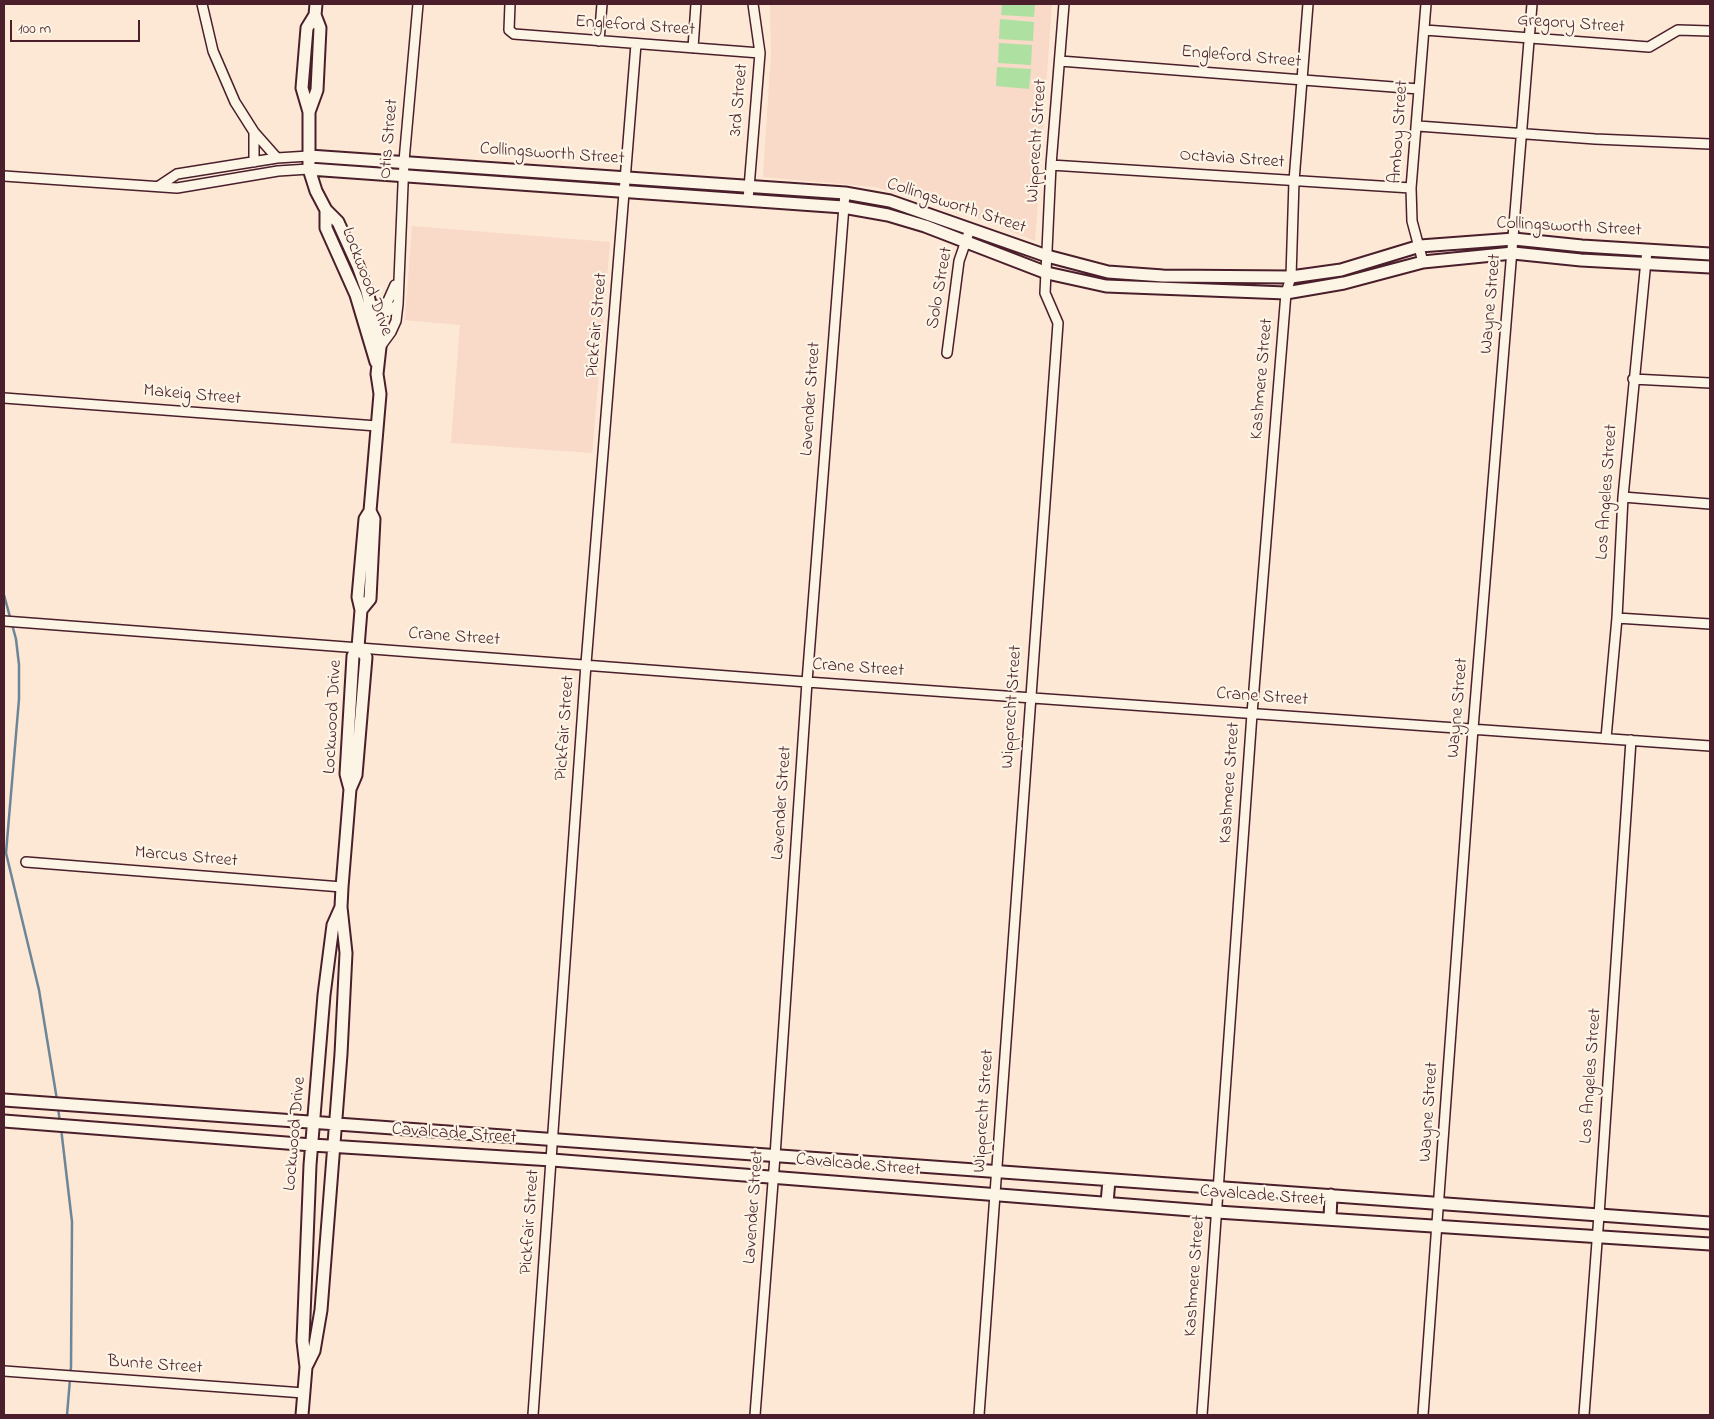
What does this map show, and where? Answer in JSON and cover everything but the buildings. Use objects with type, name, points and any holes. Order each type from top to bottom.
[{"type":"main road","name":"Lockwood Drive","points":[[316,10],[320,28],[316,90],[309,112],[309,169],[316,191],[326,210],[326,228],[367,312],[380,347],[378,366]]},
{"type":"main road","name":"Collingsworth Street","points":[[309,156],[846,193],[890,201],[1047,256],[1108,272],[1163,276],[1291,277],[1341,270],[1420,246],[1514,239],[1710,254]]},
{"type":"main road","name":"Collingsworth Street","points":[[309,169],[843,207],[888,215],[1047,274],[1106,286],[1286,293],[1344,283],[1423,262],[1513,253],[1710,268]]},
{"type":"main road","name":"Lockwood Drive","points":[[306,1367],[314,1352],[323,1283],[332,1146],[345,999],[346,953],[342,887],[350,789],[346,774],[353,656],[358,647],[361,610],[370,599],[374,519],[370,511],[380,394],[378,366],[367,312]]},
{"type":"main road","name":"Lockwood Drive","points":[[302,1415],[306,1367],[302,1341],[312,1145],[324,994],[333,925],[342,907]]},
{"type":"main road","points":[[324,994],[345,999]]},
{"type":"main road","name":"Cavalcade Street","points":[[4,1100],[314,1124],[553,1139],[1710,1222]]},
{"type":"main road","points":[[149,1132],[150,1111]]},
{"type":"main road","name":"Cavalcade Street","points":[[4,1121],[312,1145],[774,1176],[1218,1212],[1710,1244]]},
{"type":"main road","points":[[662,1168],[664,1148]]},
{"type":"main road","points":[[885,1186],[887,1164]]},
{"type":"main road","points":[[1107,1203],[1109,1180]]},
{"type":"main road","points":[[1330,1219],[1331,1195]]},
{"type":"main road","points":[[305,1283],[323,1283]]},
{"type":"street","points":[[202,4],[213,50],[235,102],[254,132],[277,158]]},
{"type":"street","name":"Otis Street","points":[[380,347],[391,332],[398,304],[397,278],[403,176],[418,4]]},
{"type":"street","name":"Engleford Street","points":[[510,4],[509,30],[514,34],[760,53]]},
{"type":"street","points":[[599,41],[602,4]]},
{"type":"street","points":[[693,48],[696,4]]},
{"type":"street","name":"3rd Street","points":[[748,200],[760,53],[753,4]]},
{"type":"street","name":"Wipprecht Street","points":[[979,1415],[1058,323],[1045,294],[1051,165],[1064,4]]},
{"type":"street","name":"Kashmere Street","points":[[1202,1415],[1218,1212],[1252,714],[1286,293],[1291,277],[1294,181],[1308,4]]},
{"type":"street","name":"Amboy Street","points":[[1423,262],[1412,221],[1411,188],[1418,126],[1426,4]]},
{"type":"street","name":"Wayne Street","points":[[1424,1415],[1473,729],[1532,4]]},
{"type":"street","name":"Gregory Street","points":[[1425,30],[1649,47],[1678,30],[1710,31]]},
{"type":"street","name":"Pickfair Street","points":[[533,1415],[586,664],[626,192],[636,44]]},
{"type":"street","name":"Engleford Street","points":[[1060,61],[1419,89]]},
{"type":"street","points":[[1418,126],[1522,134],[1710,144]]},
{"type":"street","points":[[254,132],[254,162]]},
{"type":"street","name":"Collingsworth Street","points":[[159,186],[177,174],[277,158],[309,156]]},
{"type":"street","name":"Octavia Street","points":[[1051,165],[1411,188]]},
{"type":"street","name":"Collingsworth Street","points":[[4,176],[177,188],[278,171],[309,169]]},
{"type":"street","name":"Lavender Street","points":[[755,1415],[774,1176],[807,682],[843,207],[846,193]]},
{"type":"street","name":"Solo Street","points":[[947,353],[959,261],[970,229]]},
{"type":"street","name":"Los Angeles Street","points":[[1606,738],[1617,618],[1623,497],[1644,264],[1647,250]]},
{"type":"street","name":"Otis Street","points":[[367,312],[387,303],[393,294],[397,278]]},
{"type":"street","points":[[367,312],[389,311],[398,304]]},
{"type":"street","points":[[1633,379],[1710,383]]},
{"type":"street","name":"Makeig Street","points":[[4,398],[377,426]]},
{"type":"street","points":[[1623,497],[1710,504]]},
{"type":"street","points":[[1617,618],[1710,624]]},
{"type":"street","name":"Crane Street","points":[[5,621],[807,682],[1710,746]]},
{"type":"street","name":"Los Angeles Street","points":[[1584,1415],[1631,740]]},
{"type":"street","name":"Marcus Street","points":[[26,862],[342,887]]},
{"type":"street","name":"Bunte Street","points":[[4,1371],[304,1394]]},
{"type":"shaded area","points":[[770,4],[1052,4],[1035,241],[965,213],[876,187],[763,177],[771,53]]},
{"type":"shaded area","points":[[412,226],[610,242],[592,453],[451,443],[460,325],[405,320]]},
{"type":"green space","points":[[1002,4],[1035,4],[1034,17],[1001,15]]},
{"type":"green space","points":[[1000,19],[1034,22],[1033,41],[999,39]]},
{"type":"green space","points":[[999,43],[1032,45],[1031,65],[998,63]]},
{"type":"green space","points":[[997,67],[1031,69],[1029,89],[996,86]]},
{"type":"waterway","points":[[4,595],[16,639],[19,665],[19,699],[6,853],[39,990],[57,1100]]},
{"type":"waterway","points":[[58,1108],[60,1123]]},
{"type":"waterway","points":[[61,1128],[72,1222],[71,1367],[67,1415]]}]
